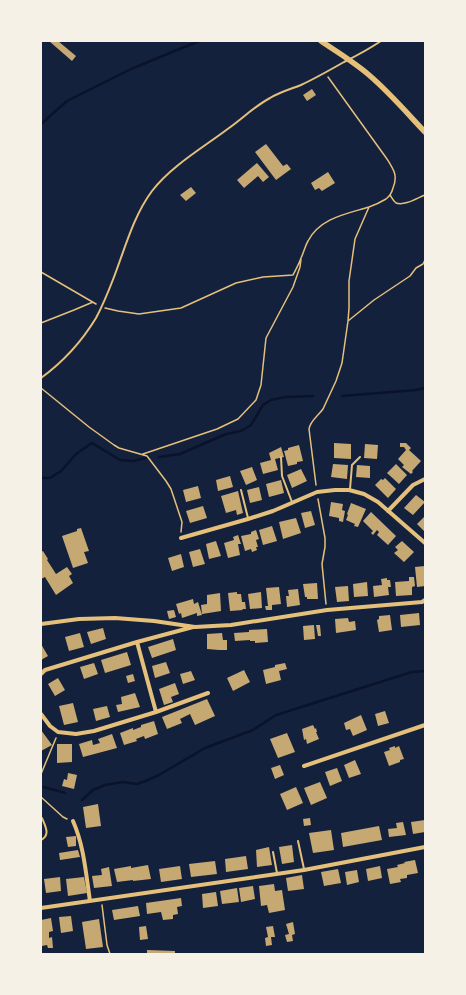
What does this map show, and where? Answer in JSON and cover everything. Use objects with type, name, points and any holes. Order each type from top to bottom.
[{"type":"main road","points":[[321,41],[369,74],[425,132]]},
{"type":"street","points":[[388,511],[413,485],[425,479]]},
{"type":"street","points":[[181,538],[273,511],[317,492],[349,490],[364,494],[378,502],[425,543]]},
{"type":"street","points":[[41,674],[45,670],[137,642],[195,627],[231,625],[327,610],[424,601]]},
{"type":"street","points":[[41,624],[79,619],[115,618],[154,621],[195,627]]},
{"type":"street","points":[[137,642],[156,712]]},
{"type":"street","points":[[41,714],[50,726],[58,732],[76,734],[94,731],[156,712],[208,693]]},
{"type":"street","points":[[304,766],[425,725]]},
{"type":"street","points":[[73,821],[79,834],[90,900]]},
{"type":"street","points":[[41,908],[304,870],[425,847]]},
{"type":"lane","points":[[41,378],[74,348],[86,333],[96,317],[114,278],[126,244],[141,210],[152,191],[170,172],[259,104],[326,72],[371,48],[380,41]]},
{"type":"lane","points":[[349,490],[352,465],[360,457]]},
{"type":"lane","points":[[281,458],[282,476],[292,503]]},
{"type":"lane","points":[[241,490],[248,519]]},
{"type":"lane","points":[[41,840],[44,840],[47,832],[42,818]]},
{"type":"lane","points":[[298,841],[304,870]]},
{"type":"lane","points":[[273,852],[277,874]]},
{"type":"path","points":[[41,272],[101,307],[139,314],[181,308],[236,283],[263,277],[293,275],[316,228],[330,219],[369,207],[386,199],[390,195],[396,178],[394,171],[326,72]]},
{"type":"path","points":[[390,195],[396,203],[415,200],[425,195]]},
{"type":"path","points":[[327,610],[322,564],[325,538],[317,492],[309,424],[323,409],[340,371],[345,348],[349,308],[349,281],[355,239],[369,207]]},
{"type":"path","points":[[143,454],[238,419],[256,400],[261,385],[266,338],[293,287],[302,257]]},
{"type":"path","points":[[348,321],[374,300],[410,276],[416,268],[423,264],[425,260]]},
{"type":"path","points":[[41,323],[93,302]]},
{"type":"path","points":[[41,388],[114,445],[119,448],[147,456],[166,480],[171,489],[182,522],[181,538]]},
{"type":"path","points":[[41,774],[58,732]]},
{"type":"path","points":[[41,797],[63,817],[73,821]]},
{"type":"path","points":[[101,899],[107,945],[110,954]]},
{"type":"building","points":[[49,41],[58,41],[76,56],[72,61]]},
{"type":"building","points":[[312,89],[316,95],[307,101],[303,95]]},
{"type":"building","points":[[266,144],[283,166],[287,164],[291,169],[276,180],[255,152]]},
{"type":"building","points":[[257,163],[269,177],[263,182],[258,176],[244,188],[237,180]]},
{"type":"building","points":[[328,172],[335,183],[322,191],[319,188],[315,190],[311,183]]},
{"type":"building","points":[[191,187],[196,193],[186,201],[180,195]]},
{"type":"building","points":[[334,443],[351,444],[351,459],[334,458]]},
{"type":"building","points":[[400,443],[406,443],[411,448],[409,450],[421,461],[411,474],[402,467],[404,465],[398,459],[406,450],[404,447],[400,447]]},
{"type":"building","points":[[365,444],[378,445],[377,459],[364,458]]},
{"type":"building","points":[[299,445],[303,461],[288,466],[284,451],[288,450],[288,448]]},
{"type":"building","points":[[281,447],[284,457],[275,459],[278,470],[263,474],[260,463],[271,460],[269,453]]},
{"type":"building","points":[[333,464],[348,465],[347,479],[331,477]]},
{"type":"building","points":[[396,464],[407,475],[399,484],[387,473]]},
{"type":"building","points":[[357,465],[370,466],[370,478],[356,477]]},
{"type":"building","points":[[252,467],[257,480],[246,485],[240,471]]},
{"type":"building","points":[[301,469],[307,481],[292,488],[287,475]]},
{"type":"building","points":[[230,476],[233,487],[218,491],[216,480]]},
{"type":"building","points":[[385,478],[396,489],[388,498],[375,485],[381,479],[383,480]]},
{"type":"building","points":[[281,480],[284,493],[269,497],[266,484]]},
{"type":"building","points":[[198,486],[201,498],[186,502],[183,490]]},
{"type":"building","points":[[259,487],[262,500],[250,503],[247,490]]},
{"type":"building","points":[[238,491],[243,513],[237,515],[236,510],[226,513],[221,496]]},
{"type":"building","points":[[416,495],[425,502],[413,515],[404,508]]},
{"type":"building","points":[[331,502],[343,504],[342,510],[345,511],[343,522],[339,521],[339,518],[329,516]]},
{"type":"building","points":[[351,503],[366,509],[358,527],[346,520]]},
{"type":"building","points":[[203,506],[207,518],[190,523],[186,511]]},
{"type":"building","points":[[311,511],[315,525],[305,528],[301,513]]},
{"type":"building","points":[[371,512],[396,536],[388,545],[377,535],[379,532],[377,530],[373,535],[371,533],[373,531],[363,521]]},
{"type":"building","points":[[425,516],[425,532],[417,524]]},
{"type":"building","points":[[296,518],[301,533],[283,539],[279,522]]},
{"type":"building","points":[[272,526],[277,541],[263,545],[259,530]]},
{"type":"building","points":[[81,528],[89,551],[84,552],[88,563],[73,568],[62,536],[77,531],[77,529]]},
{"type":"building","points":[[256,530],[259,539],[256,540],[258,547],[256,547],[257,550],[252,552],[251,549],[245,551],[241,536],[251,534],[251,532]]},
{"type":"building","points":[[238,535],[241,544],[238,544],[240,555],[228,558],[224,543],[234,540],[233,537]]},
{"type":"building","points":[[216,541],[221,556],[209,559],[206,544]]},
{"type":"building","points":[[402,541],[414,552],[404,562],[394,553],[398,550],[395,547]]},
{"type":"building","points":[[200,549],[205,564],[193,567],[189,552]]},
{"type":"building","points":[[43,551],[56,574],[67,567],[72,574],[69,576],[73,583],[56,595],[45,577],[41,579],[41,552]]},
{"type":"building","points":[[181,554],[184,567],[172,571],[168,558]]},
{"type":"building","points":[[425,566],[425,586],[417,587],[415,567]]},
{"type":"building","points":[[409,577],[414,577],[415,586],[412,587],[412,595],[396,596],[395,582],[409,581]]},
{"type":"building","points":[[387,578],[387,580],[390,580],[391,587],[388,587],[389,595],[374,597],[373,586],[382,585],[381,579]]},
{"type":"building","points":[[367,582],[368,596],[354,597],[353,584]]},
{"type":"building","points":[[317,583],[318,599],[307,599],[307,597],[305,597],[303,584]]},
{"type":"building","points":[[348,586],[349,601],[337,602],[335,587]]},
{"type":"building","points":[[279,587],[281,604],[272,605],[272,610],[266,610],[265,606],[268,606],[266,588]]},
{"type":"building","points":[[298,589],[300,605],[287,607],[286,596],[289,596],[288,590]]},
{"type":"building","points":[[237,592],[237,594],[241,594],[242,602],[245,602],[246,609],[230,611],[228,593]]},
{"type":"building","points":[[261,592],[262,608],[250,609],[248,594]]},
{"type":"building","points":[[220,593],[221,611],[202,614],[201,605],[207,604],[207,595]]},
{"type":"building","points":[[193,599],[194,604],[198,602],[202,615],[197,616],[197,613],[182,618],[176,604]]},
{"type":"building","points":[[174,610],[176,617],[169,619],[167,611]]},
{"type":"building","points":[[419,613],[420,625],[401,627],[400,615]]},
{"type":"building","points":[[390,615],[392,630],[379,632],[377,620],[379,619],[379,616]]},
{"type":"building","points":[[348,618],[349,622],[355,621],[356,630],[336,633],[335,619]]},
{"type":"building","points":[[314,625],[315,639],[304,640],[303,626]]},
{"type":"building","points":[[316,625],[320,625],[321,636],[318,636]]},
{"type":"building","points":[[103,628],[106,639],[91,644],[87,632]]},
{"type":"building","points":[[267,629],[268,642],[255,643],[255,641],[250,640],[235,641],[234,633]]},
{"type":"building","points":[[80,633],[84,647],[69,651],[65,637]]},
{"type":"building","points":[[222,633],[223,640],[227,640],[227,650],[207,649],[207,634]]},
{"type":"building","points":[[173,639],[176,650],[152,658],[148,647]]},
{"type":"building","points":[[41,644],[48,656],[41,660]]},
{"type":"building","points":[[127,652],[131,665],[105,673],[101,660]]},
{"type":"building","points":[[166,662],[170,673],[155,678],[152,666]]},
{"type":"building","points":[[94,663],[98,674],[84,679],[80,667]]},
{"type":"building","points":[[285,663],[287,669],[279,671],[281,680],[266,684],[263,670]]},
{"type":"building","points":[[244,670],[250,682],[233,691],[227,678]]},
{"type":"building","points":[[191,671],[195,680],[183,684],[180,674]]},
{"type":"building","points":[[133,674],[135,681],[128,683],[126,676]]},
{"type":"building","points":[[58,678],[65,690],[55,696],[48,684]]},
{"type":"building","points":[[175,683],[179,694],[171,697],[173,702],[164,705],[159,689]]},
{"type":"building","points":[[135,693],[140,707],[118,712],[116,705],[122,704],[121,697]]},
{"type":"building","points":[[207,699],[215,716],[195,725],[190,714],[180,719],[182,723],[167,729],[162,717]]},
{"type":"building","points":[[73,703],[78,722],[64,725],[59,706]]},
{"type":"building","points":[[107,706],[110,717],[96,721],[93,709]]},
{"type":"building","points":[[385,711],[389,723],[378,726],[375,714]]},
{"type":"building","points":[[361,715],[367,730],[353,736],[350,729],[346,730],[344,723]]},
{"type":"building","points":[[154,721],[158,734],[145,739],[144,736],[136,739],[137,741],[124,745],[120,733],[133,728],[133,730],[141,727],[141,725]]},
{"type":"building","points":[[313,725],[315,729],[316,728],[319,739],[307,744],[306,739],[304,740],[302,729]]},
{"type":"building","points":[[41,730],[52,745],[41,751]]},
{"type":"building","points":[[287,733],[295,752],[278,758],[270,739]]},
{"type":"building","points":[[112,734],[117,748],[83,757],[79,744],[92,740],[93,745],[100,743],[98,739]]},
{"type":"building","points":[[57,744],[72,744],[72,762],[57,763]]},
{"type":"building","points":[[395,746],[395,748],[399,746],[404,759],[389,766],[384,752]]},
{"type":"building","points":[[355,760],[361,774],[349,778],[344,765]]},
{"type":"building","points":[[280,765],[284,775],[275,779],[271,768]]},
{"type":"building","points":[[337,768],[342,781],[330,786],[325,772]]},
{"type":"building","points":[[68,773],[77,775],[74,789],[62,786],[64,779],[67,780]]},
{"type":"building","points":[[320,782],[327,798],[311,805],[304,788]]},
{"type":"building","points":[[296,787],[303,803],[287,810],[280,794]]},
{"type":"building","points":[[98,804],[101,826],[86,828],[83,807]]},
{"type":"building","points":[[310,818],[311,825],[304,826],[303,819]]},
{"type":"building","points":[[425,820],[425,832],[413,834],[411,822]]},
{"type":"building","points":[[403,822],[406,835],[389,837],[388,829],[397,828],[396,823]]},
{"type":"building","points":[[379,826],[382,840],[343,847],[341,833]]},
{"type":"building","points":[[331,830],[334,850],[313,853],[309,833]]},
{"type":"building","points":[[76,836],[76,846],[68,847],[66,837]]},
{"type":"building","points":[[292,845],[294,862],[282,864],[279,847]]},
{"type":"building","points":[[269,847],[272,865],[257,867],[256,850]]},
{"type":"building","points":[[78,850],[80,857],[60,860],[59,853]]},
{"type":"building","points":[[246,856],[248,869],[226,872],[225,859]]},
{"type":"building","points":[[415,860],[418,873],[407,875],[407,878],[400,879],[401,882],[390,884],[387,869],[398,867],[397,865],[405,863],[404,862]]},
{"type":"building","points":[[215,861],[217,874],[191,877],[189,864]]},
{"type":"building","points":[[148,865],[151,879],[117,882],[114,869]]},
{"type":"building","points":[[180,866],[182,879],[161,882],[159,869]]},
{"type":"building","points":[[380,866],[382,878],[368,881],[366,869]]},
{"type":"building","points":[[109,867],[112,886],[94,888],[92,876],[102,875],[101,869]]},
{"type":"building","points":[[338,869],[341,883],[324,886],[321,872]]},
{"type":"building","points":[[357,870],[359,882],[347,885],[345,872]]},
{"type":"building","points":[[302,875],[304,889],[288,891],[286,878]]},
{"type":"building","points":[[60,877],[61,891],[46,893],[44,879]]},
{"type":"building","points":[[84,877],[87,893],[68,896],[66,879]]},
{"type":"building","points":[[274,884],[275,891],[282,890],[285,910],[269,913],[267,905],[261,906],[259,886]]},
{"type":"building","points":[[253,886],[255,899],[241,902],[239,888]]},
{"type":"building","points":[[237,888],[239,902],[222,904],[220,891]]},
{"type":"building","points":[[216,892],[218,906],[203,908],[202,894]]},
{"type":"building","points":[[181,898],[182,906],[177,907],[178,914],[173,915],[173,919],[163,920],[161,912],[147,914],[146,903]]},
{"type":"building","points":[[138,906],[140,916],[114,920],[112,910]]},
{"type":"building","points":[[71,916],[73,931],[61,933],[59,917]]},
{"type":"building","points":[[51,918],[53,931],[49,932],[49,938],[52,937],[53,948],[48,948],[47,945],[42,946],[41,920]]},
{"type":"building","points":[[99,919],[103,947],[86,949],[82,922]]},
{"type":"building","points":[[293,922],[295,934],[292,935],[293,941],[287,942],[285,935],[289,934],[286,924]]},
{"type":"building","points":[[146,926],[148,939],[140,940],[139,927]]},
{"type":"building","points":[[273,926],[275,937],[271,937],[272,945],[266,946],[265,938],[268,937],[266,927]]},
{"type":"building","points":[[147,950],[175,951],[175,954],[147,954]]},
{"type":"waterway","points":[[41,124],[67,101],[131,69],[199,41]]},
{"type":"waterway","points":[[342,396],[425,388]]},
{"type":"waterway","points":[[159,457],[180,454],[226,434],[241,431],[251,425],[263,405],[271,400],[285,397],[313,396]]},
{"type":"waterway","points":[[41,478],[50,478],[61,471],[76,454],[92,443],[120,460],[133,461],[146,458]]},
{"type":"waterway","points":[[82,800],[93,790],[105,785],[123,782],[137,784],[148,780],[205,748],[253,730],[276,715],[412,672],[425,671]]},
{"type":"waterway","points":[[44,787],[65,793]]}]
